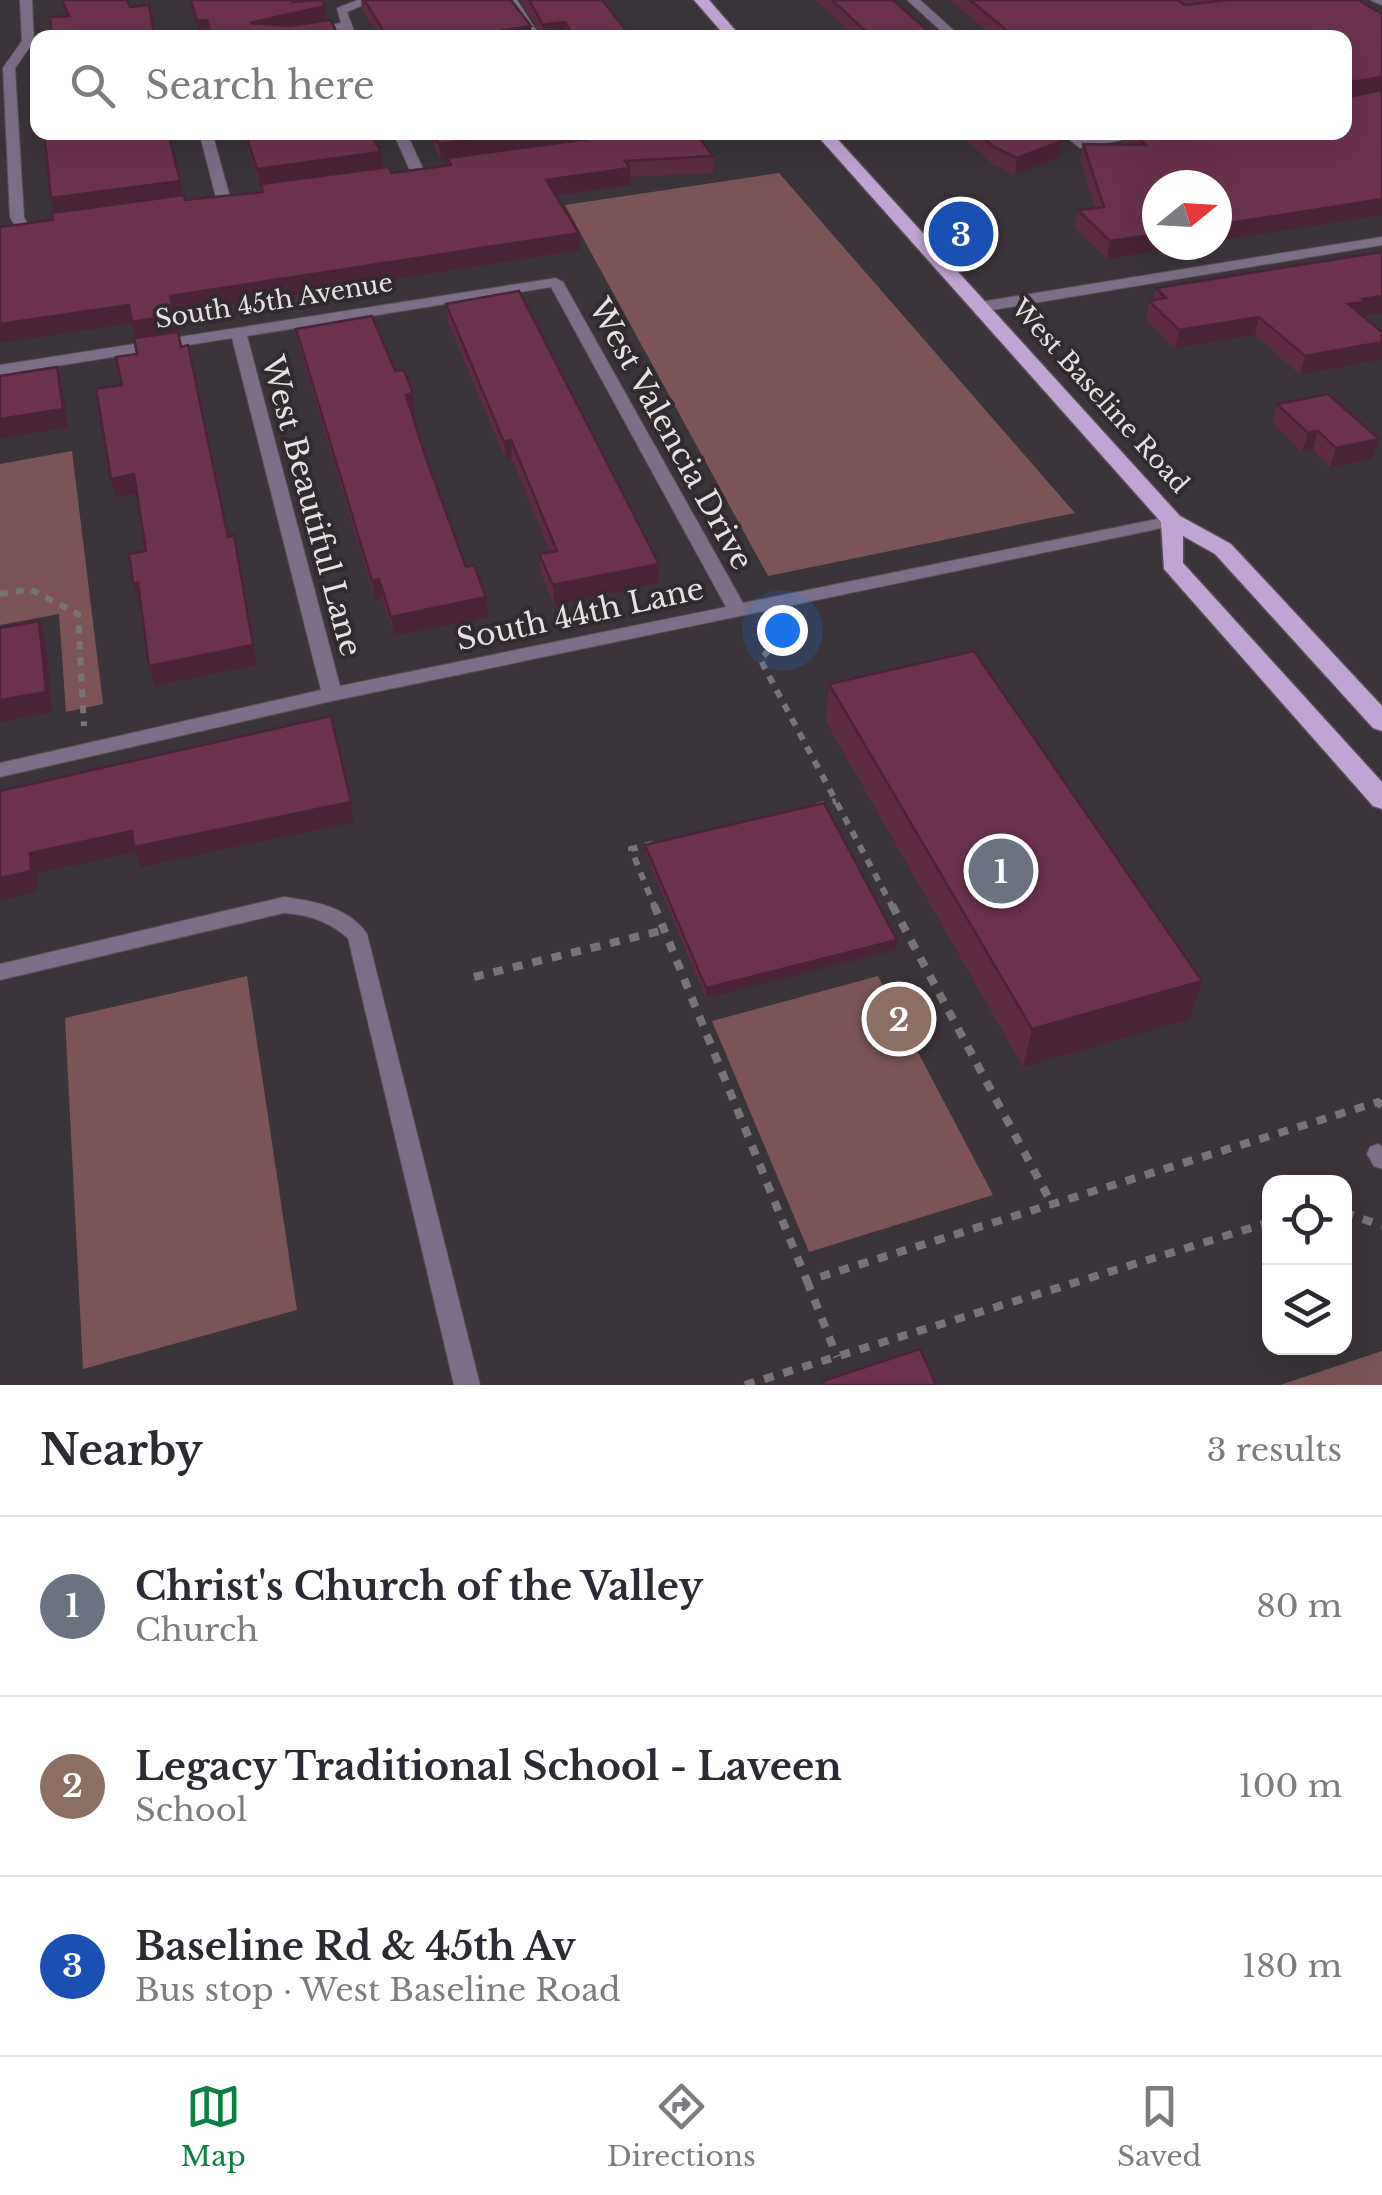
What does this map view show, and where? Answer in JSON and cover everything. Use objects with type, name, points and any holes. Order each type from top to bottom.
[{"type":"main road","points":[[701,0],[728,30]]},
{"type":"main road","name":"West Baseline Road","points":[[829,140],[1172,521],[1223,549],[1382,722]]},
{"type":"main road","name":"West Baseline Road","points":[[1172,521],[1172,564],[1382,799]]},
{"type":"street","points":[[26,0],[28,40],[16,67],[17,218],[23,227],[60,225]]},
{"type":"street","points":[[350,30],[341,10],[344,5],[369,0]]},
{"type":"street","points":[[511,0],[531,30]]},
{"type":"street","points":[[913,0],[947,30]]},
{"type":"street","points":[[207,140],[224,200]]},
{"type":"street","points":[[403,140],[418,173]]},
{"type":"street","points":[[1075,140],[1080,144],[1106,140]]},
{"type":"street","points":[[399,176],[437,170]]},
{"type":"street","points":[[206,203],[243,198]]},
{"type":"street","points":[[980,307],[1382,241]]},
{"type":"street","name":"South 45th Avenue","points":[[0,370],[556,282]]},
{"type":"street","name":"West Valencia Drive","points":[[556,282],[738,612]]},
{"type":"street","name":"West Beautiful Lane","points":[[238,332],[332,694]]},
{"type":"street","name":"South 44th Lane","points":[[0,770],[332,694],[1172,521]]},
{"type":"lane","points":[[0,972],[284,906],[323,909],[340,918],[357,934],[467,1385]]},
{"type":"path","points":[[0,594],[30,589],[78,614],[84,726]]},
{"type":"path","points":[[774,624],[782,639],[760,659],[1052,1206]]},
{"type":"path","points":[[798,810],[836,801]]},
{"type":"path","points":[[668,840],[632,849],[837,1357]]},
{"type":"path","points":[[474,976],[664,930]]},
{"type":"path","points":[[807,1281],[1378,1102],[1382,1106]]},
{"type":"path","points":[[1352,1215],[1382,1226]]},
{"type":"path","points":[[745,1385],[1262,1224]]},
{"type":"shaded area","points":[[779,173],[1075,513],[768,576],[565,205]]},
{"type":"shaded area","points":[[72,451],[103,704],[66,712],[59,614],[0,625],[0,464]]},
{"type":"shaded area","points":[[247,976],[297,1310],[83,1369],[65,1018]]},
{"type":"shaded area","points":[[878,976],[993,1195],[809,1252],[712,1021]]},
{"type":"shaded area","points":[[1382,1351],[1382,1385],[1280,1385]]},
{"type":"building","points":[[62,0],[127,0],[130,7],[149,5],[154,30],[51,30],[50,17],[69,16]]},
{"type":"building","points":[[191,0],[322,0],[325,6],[250,23],[288,26],[331,20],[335,30],[210,30],[207,20],[197,21]]},
{"type":"building","points":[[364,0],[511,0],[531,26],[503,30],[383,30]]},
{"type":"building","points":[[529,0],[602,0],[626,30],[570,30],[565,22],[543,25]]},
{"type":"building","points":[[832,0],[893,0],[927,30],[864,30]]},
{"type":"building","points":[[970,0],[1177,0],[1185,5],[1227,0],[1358,0],[1382,14],[1382,77],[1352,82],[1352,30],[1006,30]]},
{"type":"building","points":[[1382,90],[1382,199],[1232,223],[1232,170],[1142,170],[1142,236],[1110,241],[1078,210],[1104,207],[1083,144],[1146,145],[1140,140],[1352,140],[1352,96]]},
{"type":"building","points":[[45,140],[170,140],[180,181],[51,198]]},
{"type":"building","points":[[248,140],[374,140],[381,152],[257,169]]},
{"type":"building","points":[[581,140],[701,140],[713,156],[625,161],[630,168],[546,180],[579,233],[170,296],[174,315],[132,322],[129,305],[0,324],[0,227],[53,220],[52,213],[184,195],[185,200],[263,192],[261,184],[388,167],[392,173],[451,165],[448,158]]},
{"type":"building","points":[[986,140],[1062,141],[1017,158]]},
{"type":"building","points":[[1382,252],[1382,296],[1348,304],[1382,332],[1382,342],[1305,356],[1259,317],[1179,330],[1149,301],[1166,298],[1156,288]]},
{"type":"building","points":[[519,291],[659,564],[553,585],[539,554],[557,551],[511,440],[504,442],[446,304]]},
{"type":"building","points":[[372,316],[395,371],[404,370],[413,393],[406,395],[425,455],[466,567],[474,565],[486,597],[391,617],[379,579],[372,581],[296,329]]},
{"type":"building","points":[[178,332],[181,347],[188,345],[228,537],[234,535],[253,645],[149,666],[138,583],[133,584],[129,554],[146,551],[134,474],[111,479],[96,389],[122,385],[116,357],[137,354],[134,338]]},
{"type":"building","points":[[57,367],[63,409],[0,419],[0,376]]},
{"type":"building","points":[[1328,394],[1379,439],[1336,448],[1318,431],[1308,433],[1277,404]]},
{"type":"building","points":[[39,621],[46,692],[0,700],[0,628]]},
{"type":"building","points":[[974,651],[1202,981],[1032,1029],[829,684]]},
{"type":"building","points":[[331,716],[351,802],[134,847],[132,831],[30,853],[31,871],[0,878],[0,791]]},
{"type":"building","points":[[824,803],[897,940],[706,988],[645,845]]},
{"type":"building","points":[[920,1349],[936,1385],[824,1385],[823,1381]]},
{"type":"place","name":"Baseline Rd & 45th Av","points":[[961,234]]},
{"type":"place","name":"Christ's Church of the Valley","points":[[1001,871]]},
{"type":"place","name":"Legacy Traditional School - Laveen","points":[[899,1019]]}]
